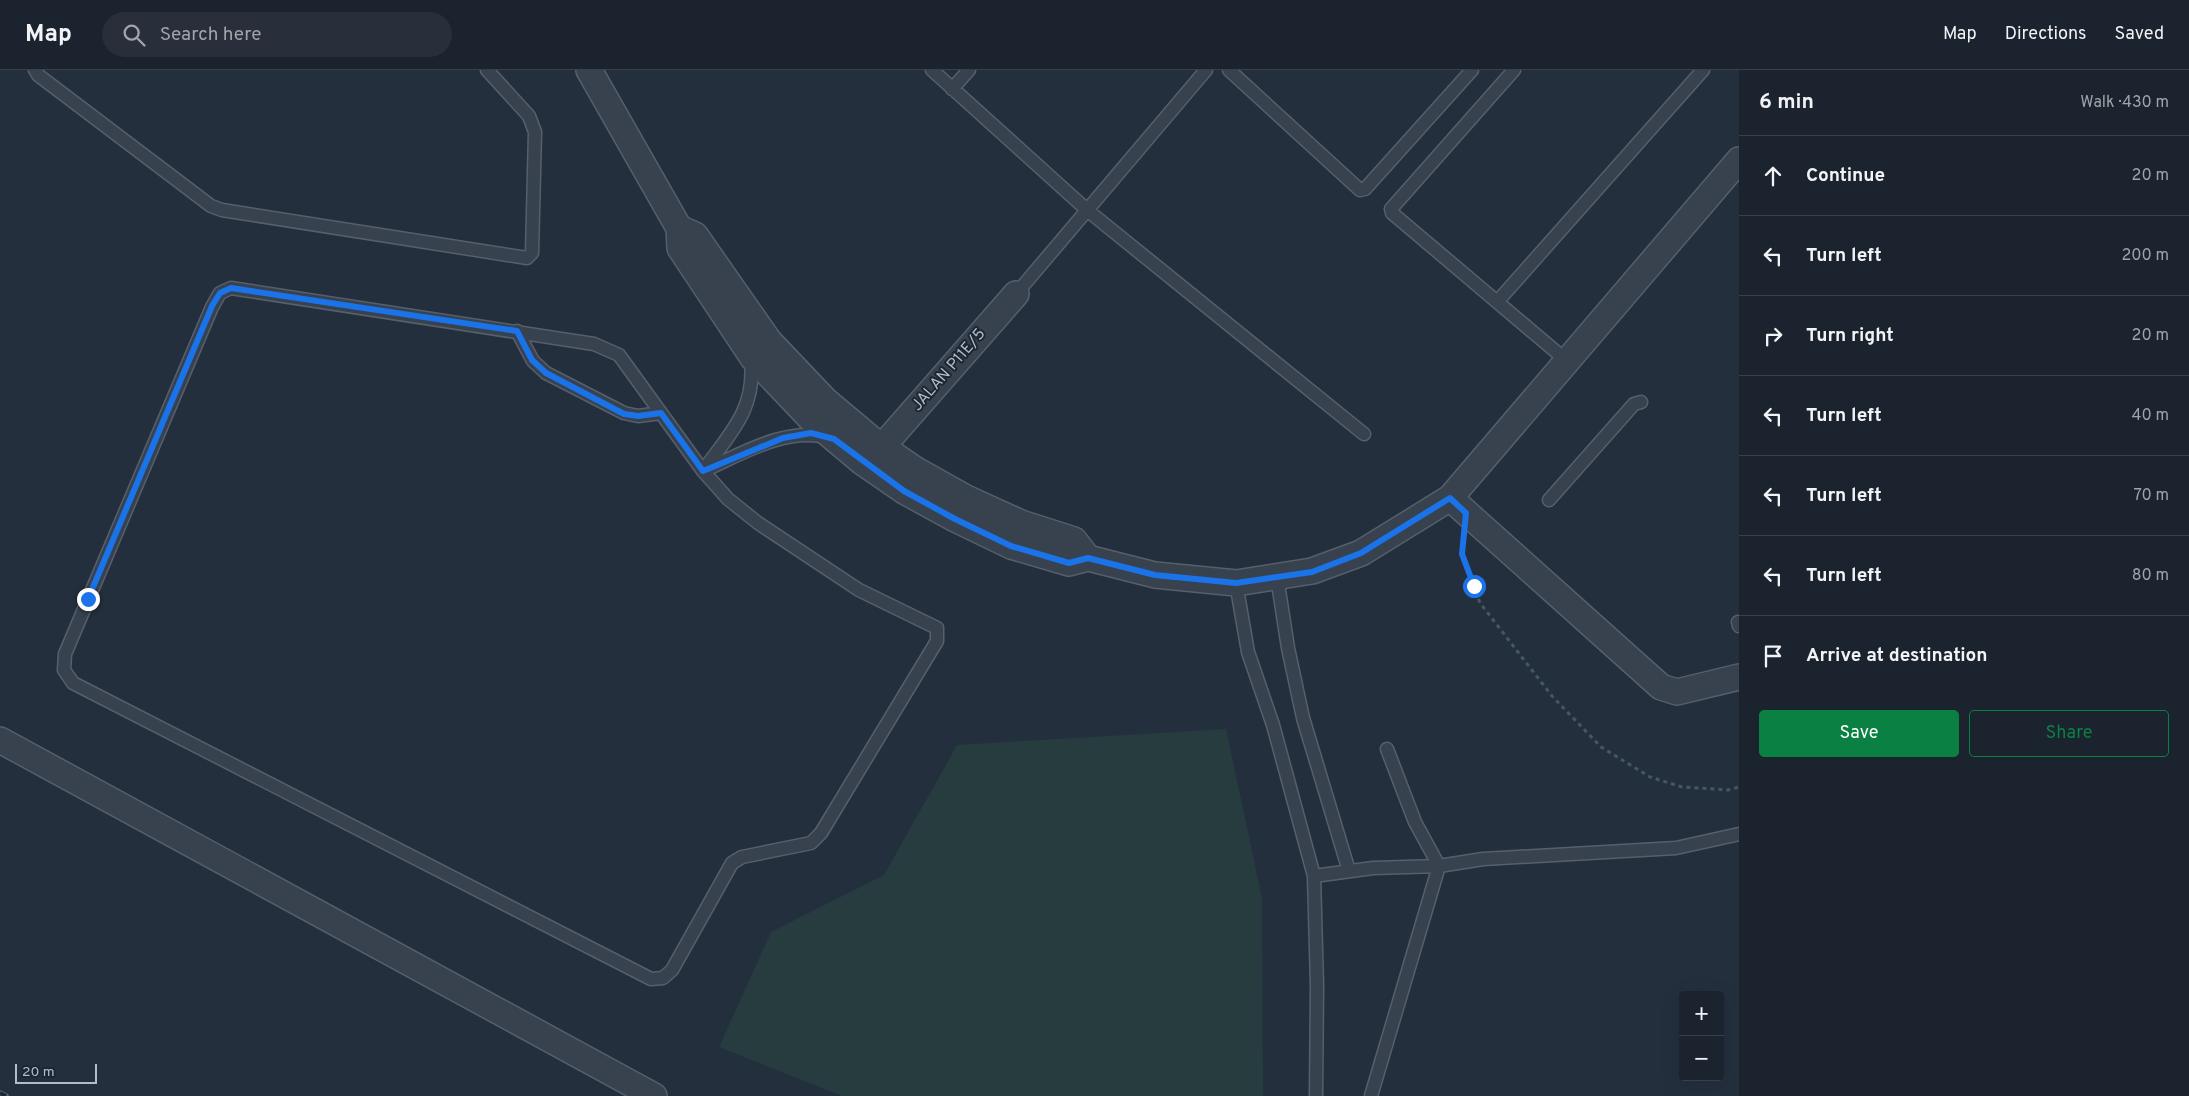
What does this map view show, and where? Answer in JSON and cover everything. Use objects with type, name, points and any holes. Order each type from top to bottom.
[{"type":"street","points":[[589,70],[679,228],[680,248],[750,354],[812,420],[834,439],[904,491],[955,519],[1003,542],[1069,563],[1088,558],[1155,575],[1236,583],[1312,572],[1361,553],[1458,506],[1566,361],[1739,160]]},
{"type":"street","points":[[679,228],[695,235],[769,341],[826,400],[882,447],[916,470],[966,498],[1021,523],[1074,540],[1088,558]]},
{"type":"street","name":"JALAN P11E/5","points":[[882,447],[1016,294]]},
{"type":"street","points":[[1458,506],[1661,687],[1677,692],[1739,677]]},
{"type":"street","points":[[0,740],[654,1096]]},
{"type":"lane","points":[[35,70],[38,75],[203,200],[222,210],[527,258],[532,253],[535,132],[529,116],[487,70]]},
{"type":"lane","points":[[932,70],[1087,210],[1364,434]]},
{"type":"lane","points":[[952,89],[969,70]]},
{"type":"lane","points":[[1016,294],[1206,70]]},
{"type":"lane","points":[[1229,70],[1360,190],[1365,189],[1472,70]]},
{"type":"lane","points":[[1514,70],[1391,209],[1395,216],[1566,361]]},
{"type":"lane","points":[[1497,302],[1704,70]]},
{"type":"lane","points":[[231,288],[594,344],[619,354],[661,413],[703,471],[728,499],[758,523],[860,590],[937,628],[937,641],[821,832],[811,843],[742,857],[732,863],[672,970],[663,978],[651,979],[73,683],[64,670],[65,654],[212,306],[220,293],[231,288]]},
{"type":"lane","points":[[517,331],[532,360],[546,373],[624,414],[638,416],[661,413]]},
{"type":"lane","points":[[703,471],[737,424],[749,402],[753,377],[750,354]]},
{"type":"lane","points":[[1549,500],[1634,404],[1641,402]]},
{"type":"lane","points":[[703,471],[783,438],[811,433],[834,439]]},
{"type":"lane","points":[[1277,577],[1288,648],[1303,718],[1349,871]]},
{"type":"lane","points":[[1236,583],[1248,652],[1272,725],[1314,876],[1317,986],[1316,1096]]},
{"type":"lane","points":[[1371,1096],[1439,866],[1415,822],[1388,749]]},
{"type":"lane","points":[[1314,876],[1349,871],[1439,866],[1484,859],[1676,848],[1739,834]]},
{"type":"path","points":[[1458,506],[1462,554],[1480,603],[1552,696],[1601,747],[1650,777],[1682,787],[1728,790],[1739,787]]},
{"type":"green space","points":[[1226,729],[1262,898],[1263,1096],[842,1096],[719,1047],[771,932],[884,875],[957,745]]},
{"type":"railway","points":[[0,1093],[6,1096]]},
{"type":"route","points":[[88,599],[212,306],[220,293],[231,288],[517,331],[532,360],[546,373],[624,414],[638,416],[661,413],[703,471],[783,438],[811,433],[834,439],[862,462],[904,491],[955,519],[1011,546],[1069,563],[1088,558],[1155,575],[1236,583],[1312,572],[1361,553],[1450,498],[1466,513],[1462,554],[1474,586]]}]
